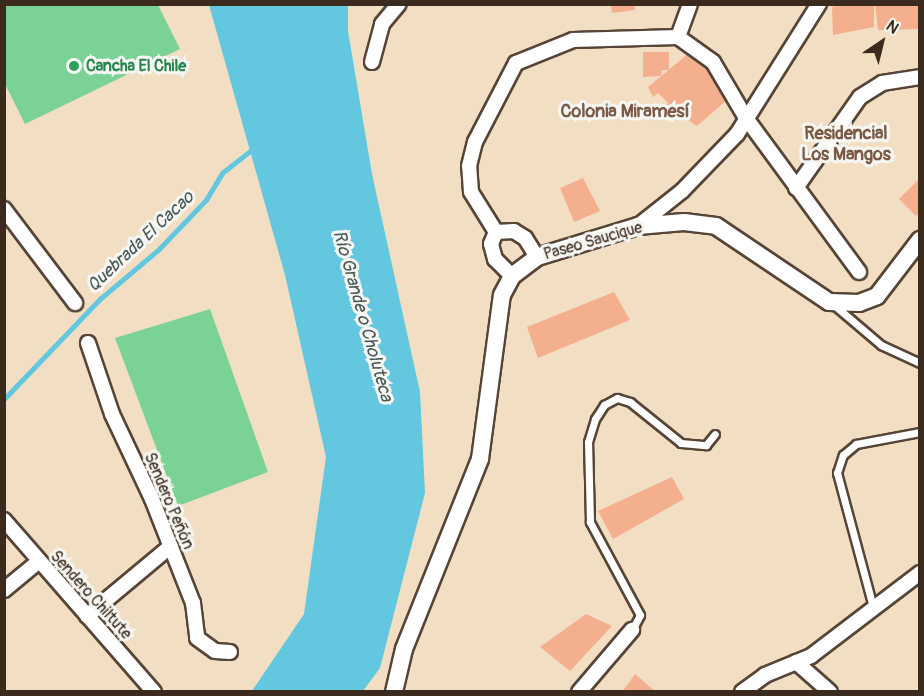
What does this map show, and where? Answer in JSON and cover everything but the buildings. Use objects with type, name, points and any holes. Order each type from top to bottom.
[{"type":"street","points":[[372,62],[382,24],[399,4]]},
{"type":"street","points":[[678,37],[690,4]]},
{"type":"street","points":[[638,226],[690,183],[737,134],[819,4]]},
{"type":"street","points":[[496,232],[471,192],[469,166],[475,142],[516,63],[573,40],[678,37],[713,62],[746,118],[859,272]]},
{"type":"street","points":[[796,188],[860,97],[882,83],[920,77]]},
{"type":"street","points":[[4,209],[75,303]]},
{"type":"street","name":"Paseo Saucique","points":[[512,276],[537,257],[638,226],[684,222],[716,226],[830,302]]},
{"type":"street","points":[[496,232],[514,231],[525,238],[537,257]]},
{"type":"street","points":[[394,692],[404,649],[480,459],[502,295],[512,276],[495,259],[491,244],[496,232]]},
{"type":"street","points":[[830,302],[859,303],[877,296],[920,240]]},
{"type":"street","name":"Sendero Peñón","points":[[88,343],[112,414],[171,546],[193,603],[197,638],[215,651],[230,652]]},
{"type":"street","name":"Sendero Chiltute","points":[[4,520],[154,691]]},
{"type":"street","points":[[87,616],[171,546]]},
{"type":"street","points":[[4,590],[39,561]]},
{"type":"street","points":[[742,692],[765,675],[811,656],[920,573]]},
{"type":"street","points":[[579,692],[632,630]]},
{"type":"street","points":[[796,662],[830,692]]},
{"type":"lane","points":[[830,302],[881,345],[920,363]]},
{"type":"lane","points":[[632,630],[640,615],[590,522],[588,442],[595,419],[604,405],[616,398],[639,409],[681,443],[706,445],[716,434]]},
{"type":"lane","points":[[873,607],[837,473],[843,455],[856,444],[920,432]]},
{"type":"green space","name":"Cancha El Chile","points":[[5,4],[158,5],[180,49],[25,124],[5,84]]},
{"type":"green space","points":[[210,309],[268,472],[178,506],[115,338]]},
{"type":"water","name":"Río Grande o Choluteca","points":[[209,5],[348,5],[348,31],[372,174],[420,392],[425,493],[380,668],[363,691],[252,691],[304,614],[326,457],[285,275]]},
{"type":"waterway","name":"Quebrada El Cacao","points":[[4,399],[100,299],[158,250],[206,200],[222,173],[253,149]]},
{"type":"place","name":"Cancha El Chile","points":[[74,66]]},
{"type":"district","name":"Colonia Miramesí","points":[[625,112]]},
{"type":"district","name":"Residencial Los Mangos","points":[[846,145]]}]
